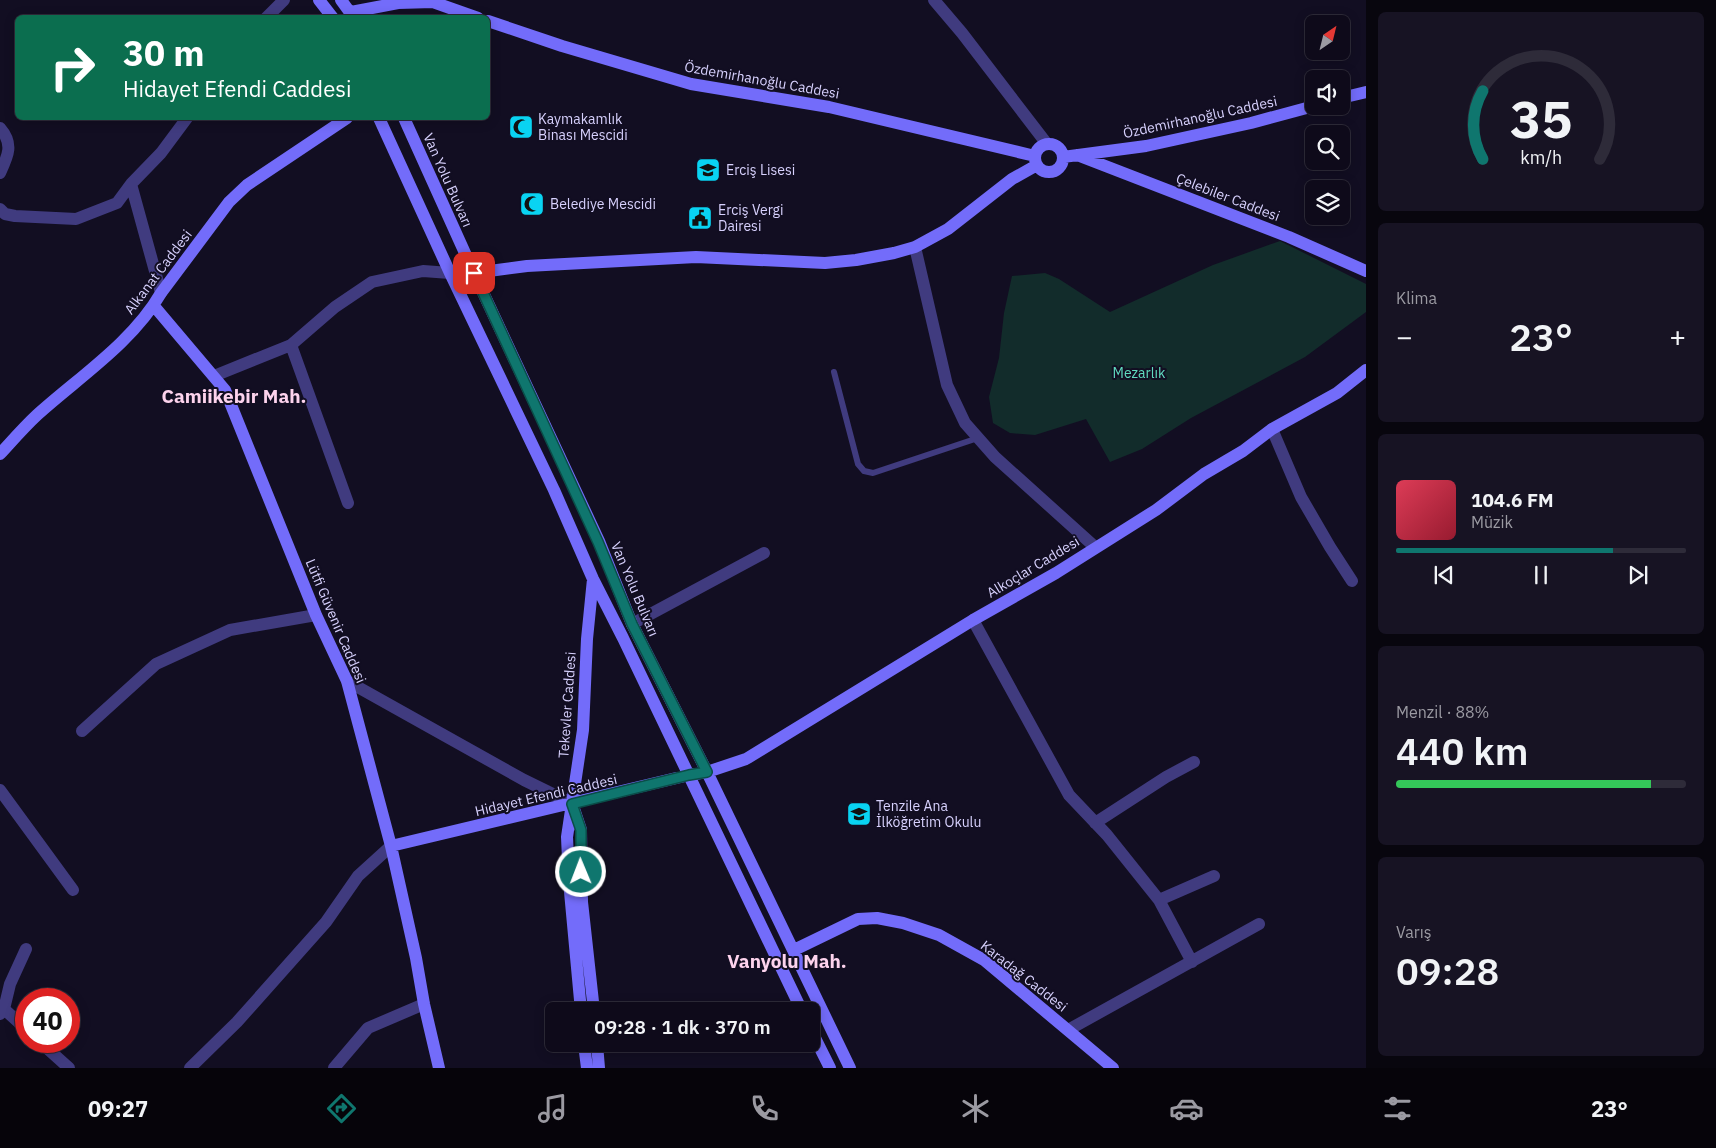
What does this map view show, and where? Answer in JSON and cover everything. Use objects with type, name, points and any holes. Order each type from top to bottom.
[{"type":"street","points":[[269,15],[284,0]]},
{"type":"street","points":[[319,0],[331,15]]},
{"type":"street","points":[[341,0],[352,14],[398,3],[434,1],[470,15]]},
{"type":"street","points":[[934,0],[962,32],[1047,144]]},
{"type":"street","name":"Özdemirhanoğlu Caddesi","points":[[490,22],[562,46],[691,84],[830,107],[1036,161]]},
{"type":"street","points":[[1350,96],[1366,92]]},
{"type":"street","name":"Özdemirhanoğlu Caddesi","points":[[1063,157],[1146,146],[1251,123],[1305,108]]},
{"type":"street","points":[[0,209],[6,214],[15,216],[76,219],[117,203],[161,153],[186,120]]},
{"type":"street","name":"Alkanat Caddesi","points":[[0,454],[36,416],[101,361],[127,336],[154,306],[161,293],[229,202],[247,185],[344,120]]},
{"type":"street","points":[[380,120],[450,273],[554,490],[592,580],[623,638],[798,1002]]},
{"type":"street","name":"Van Yolu Bulvarı","points":[[405,120],[598,542],[632,624],[707,772],[850,1068]]},
{"type":"street","points":[[0,128],[8,142],[9,151],[0,174]]},
{"type":"street","points":[[214,376],[291,345],[335,307],[372,282],[422,271],[474,273],[527,266],[696,257],[825,263],[894,253],[915,247],[948,229],[1036,161],[1039,148],[1051,144],[1059,149],[1063,157],[1060,166],[1053,171],[1044,171],[1036,161]]},
{"type":"street","name":"Çelebiler Caddesi","points":[[1077,155],[1289,237],[1366,271]]},
{"type":"street","points":[[132,184],[161,293]]},
{"type":"street","points":[[915,247],[947,384],[966,422],[995,457],[1095,547]]},
{"type":"street","name":"Lütfi Güvenir Caddesi","points":[[154,306],[201,364],[225,390],[316,615],[347,681],[391,846],[439,1068]]},
{"type":"street","points":[[291,345],[348,503]]},
{"type":"street","name":"Alkoçlar Caddesi","points":[[707,772],[746,759],[973,620],[1056,572],[1156,510],[1204,474],[1243,451],[1272,429],[1337,393],[1366,370]]},
{"type":"street","points":[[1272,429],[1301,497],[1352,581]]},
{"type":"street","points":[[632,624],[764,553]]},
{"type":"street","name":"Tekevler Caddesi","points":[[592,580],[586,639],[583,730],[572,804],[581,830],[582,902],[593,1002]]},
{"type":"street","points":[[82,731],[156,664],[230,630],[316,615]]},
{"type":"street","points":[[973,620],[1069,795],[1095,823],[1159,900],[1192,962]]},
{"type":"street","points":[[347,681],[524,780],[572,804],[567,837],[569,882],[580,1002]]},
{"type":"street","points":[[1095,823],[1166,777],[1194,762]]},
{"type":"street","name":"Hidayet Efendi Caddesi","points":[[391,846],[707,772]]},
{"type":"street","points":[[0,790],[73,890]]},
{"type":"street","points":[[190,1068],[237,1022],[326,922],[358,876],[391,846]]},
{"type":"street","points":[[1159,900],[1214,876]]},
{"type":"street","name":"Karadağ Caddesi","points":[[794,950],[858,919],[876,918],[903,923],[939,935],[984,960],[1113,1068]]},
{"type":"street","points":[[1068,1030],[1259,924]]},
{"type":"street","points":[[15,1021],[2,1011],[10,984],[26,949]]},
{"type":"street","points":[[334,1068],[368,1028],[424,1004]]},
{"type":"street","points":[[820,1048],[830,1068]]},
{"type":"street","points":[[585,1052],[587,1068]]},
{"type":"street","points":[[598,1052],[599,1068]]},
{"type":"street","points":[[52,1053],[69,1068]]},
{"type":"lane","points":[[834,372],[858,464],[864,471],[873,473],[978,438]]},
{"type":"green space","name":"Mezarlık","points":[[1280,241],[1366,284],[1366,312],[1305,357],[1191,418],[1142,449],[1110,462],[1086,419],[1035,435],[1010,433],[993,423],[989,397],[999,358],[1004,313],[1012,276],[1045,273],[1059,279],[1110,312],[1213,265]]},
{"type":"place","name":"Kaymakamlık Binası Mescidi","points":[[521,127]]},
{"type":"place","name":"Erciş Lisesi","points":[[708,170]]},
{"type":"place","name":"Belediye Mescidi","points":[[532,204]]},
{"type":"place","name":"Erciş Vergi Dairesi","points":[[700,218]]},
{"type":"place","name":"Tenzile Ana İlköğretim Okulu","points":[[859,814]]},
{"type":"district","name":"Camiikebir Mah.","points":[[234,396]]},
{"type":"district","name":"Vanyolu Mah.","points":[[787,961]]},
{"type":"route","points":[[474,273],[598,542],[632,624],[707,772],[572,804],[581,830],[581,872]]}]
